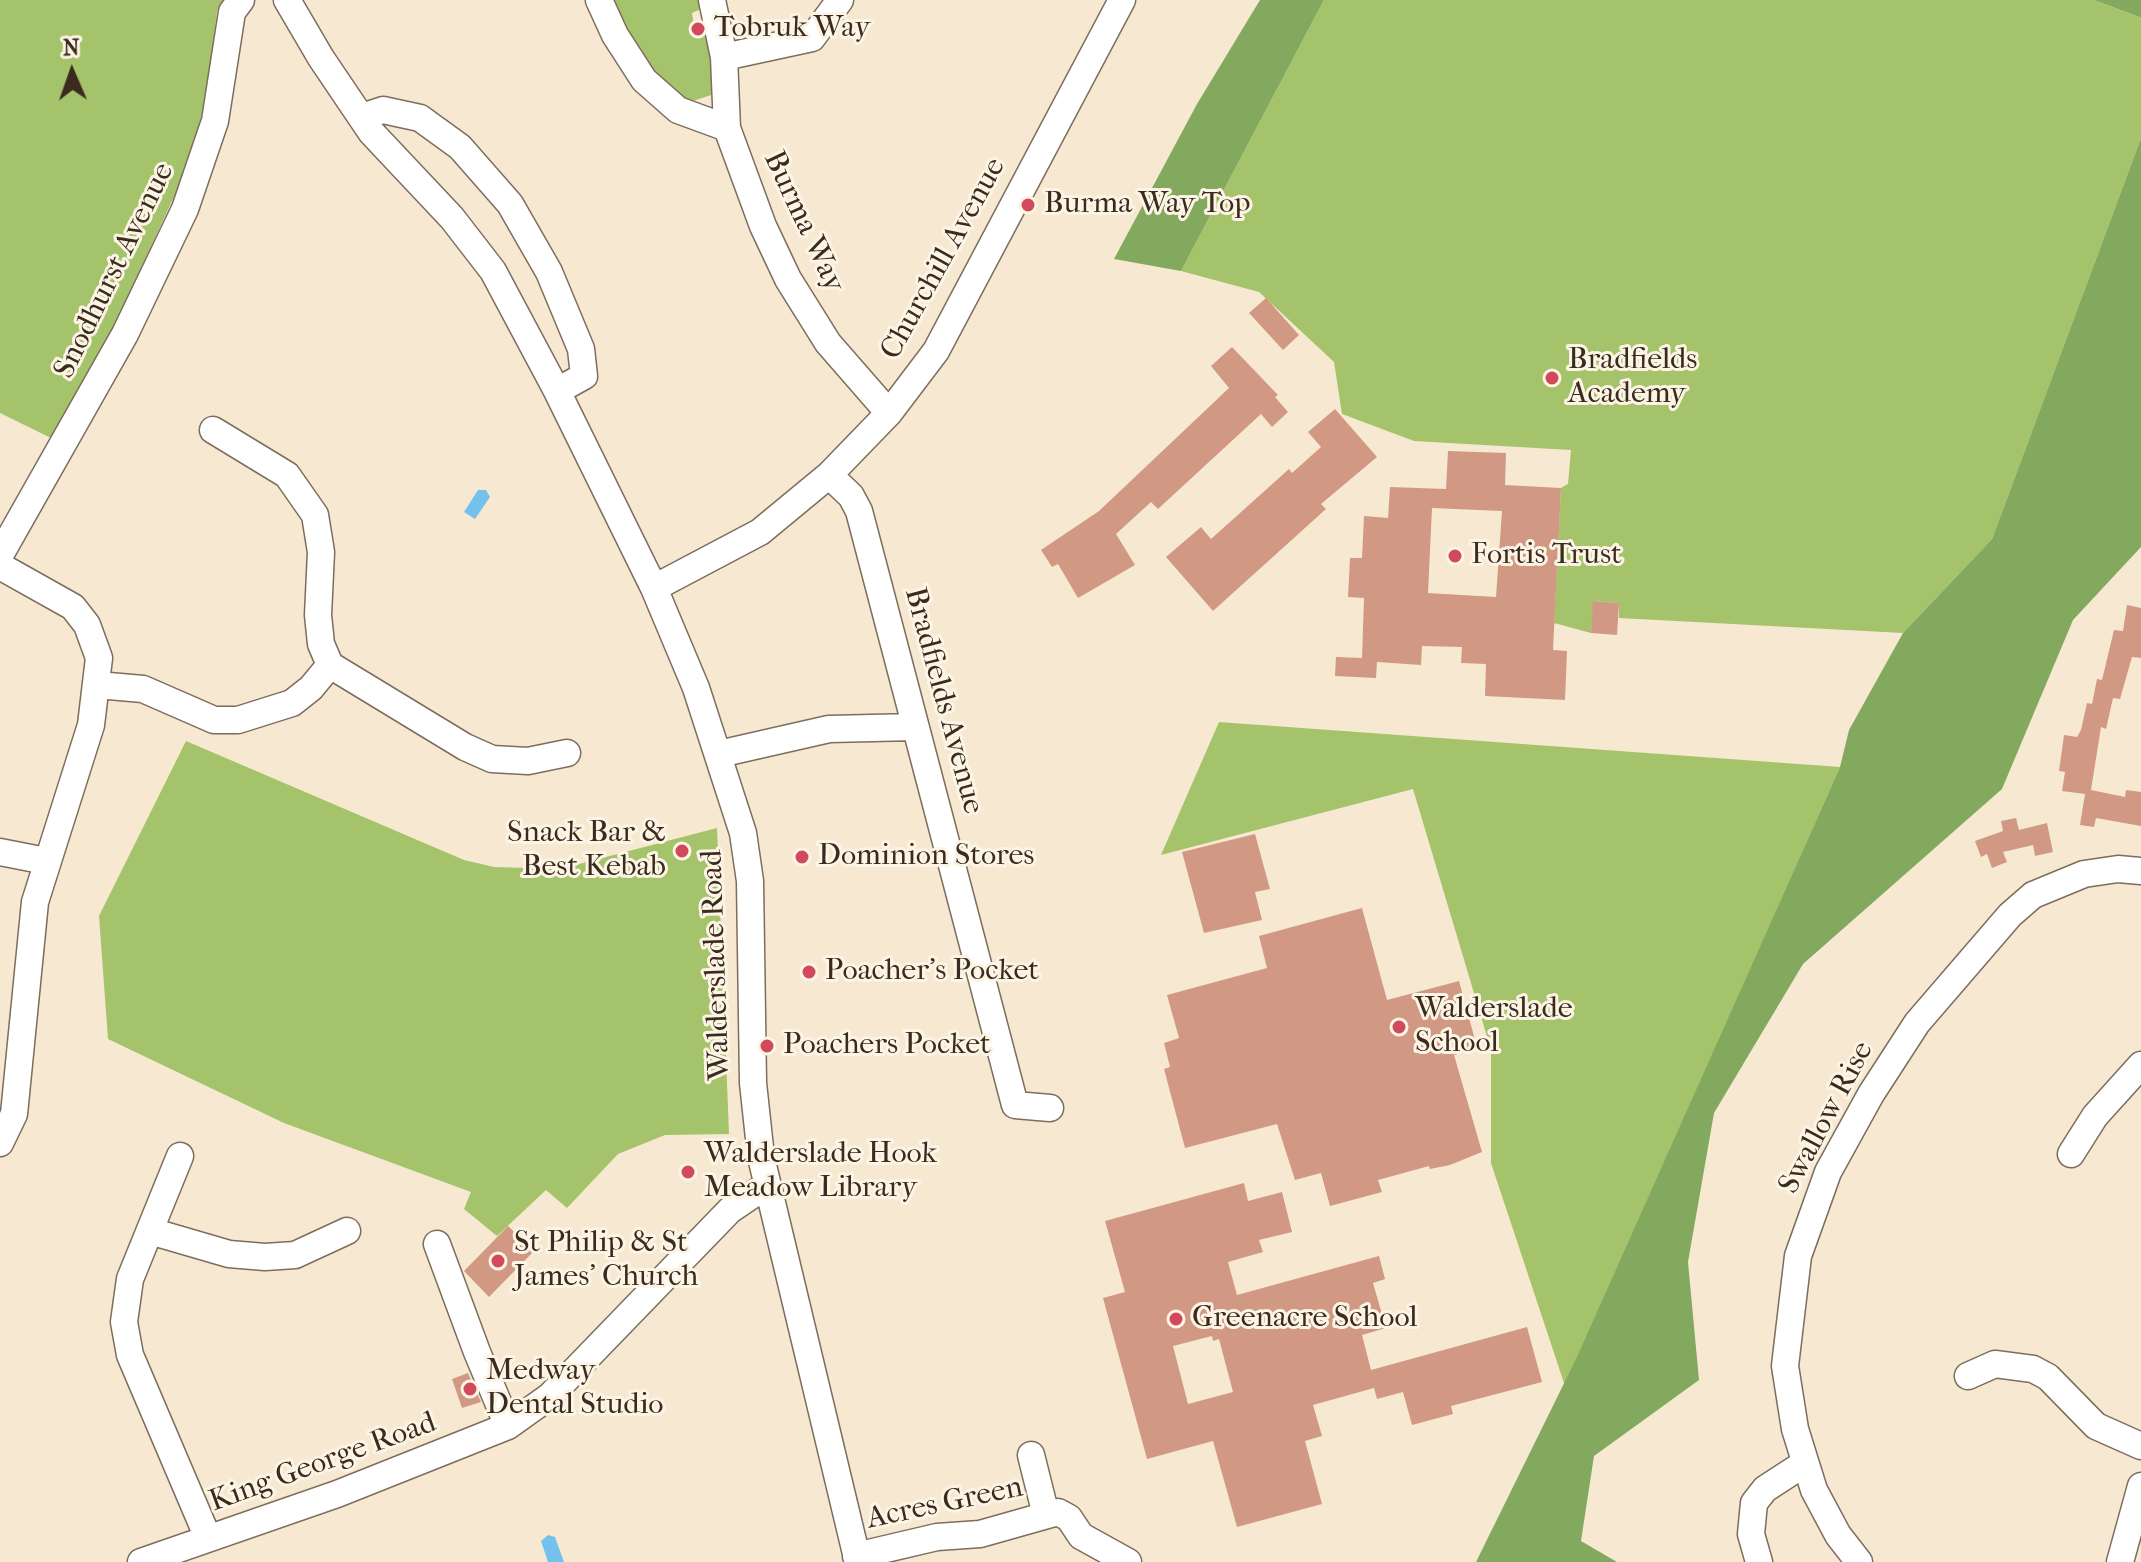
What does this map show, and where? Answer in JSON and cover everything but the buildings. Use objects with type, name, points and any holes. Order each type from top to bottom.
[{"type":"street","name":"Snodhurst Avenue","points":[[0,555],[125,334],[185,209],[209,144],[220,97],[229,22],[241,0]]},
{"type":"street","name":"Walderslade Road","points":[[287,0],[362,117],[480,251],[557,391],[654,588],[719,754],[743,833],[750,881],[753,1083],[767,1185],[857,1559]]},
{"type":"street","name":"Burma Way","points":[[599,0],[615,35],[644,80],[678,110],[727,128]]},
{"type":"street","name":"Burma Way","points":[[712,0],[724,57],[727,128],[763,226],[788,279],[828,343],[889,413]]},
{"type":"street","points":[[724,57],[812,38],[840,0]]},
{"type":"street","name":"Churchill Avenue","points":[[654,588],[760,532],[829,475],[889,413],[936,351],[1122,0]]},
{"type":"street","points":[[362,117],[374,111],[396,110],[427,123],[460,147],[510,204],[549,272],[584,358],[584,376],[557,391]]},
{"type":"street","points":[[213,430],[287,475],[315,515],[321,552],[318,615],[321,644],[330,665],[465,747],[492,759],[528,761],[567,753]]},
{"type":"street","name":"Bradfields Avenue","points":[[829,475],[851,496],[859,511],[902,665],[915,727],[1015,1105],[1050,1108]]},
{"type":"street","points":[[0,566],[73,607],[96,642],[99,658],[91,725],[35,902],[14,1114],[0,1143]]},
{"type":"street","points":[[97,685],[143,689],[214,720],[238,720],[292,703],[311,688],[330,665]]},
{"type":"street","points":[[719,754],[829,729],[915,727]]},
{"type":"street","points":[[0,852],[46,861]]},
{"type":"street","name":"Swallow Rise","points":[[1859,1562],[1838,1535],[1814,1490],[1790,1407],[1785,1366],[1798,1256],[1828,1172],[1871,1094],[1917,1023],[2010,915],[2033,895],[2084,874],[2118,869],[2141,871]]},
{"type":"street","points":[[2071,1154],[2095,1116],[2141,1065]]},
{"type":"street","points":[[180,1156],[130,1279],[124,1304],[130,1355],[208,1538]]},
{"type":"street","name":"King George Road","points":[[141,1562],[337,1494],[508,1426],[550,1396],[730,1210],[767,1185]]},
{"type":"street","points":[[150,1231],[229,1254],[265,1257],[295,1255],[347,1231]]},
{"type":"street","points":[[437,1244],[508,1426]]},
{"type":"street","points":[[1968,1376],[1995,1364],[2018,1364],[2033,1369],[2048,1377],[2096,1426],[2141,1446]]},
{"type":"street","name":"Acres Green","points":[[1031,1455],[1046,1515]]},
{"type":"street","points":[[1759,1562],[1751,1534],[1754,1503],[1765,1489],[1805,1463]]},
{"type":"street","points":[[2120,1562],[2141,1486]]},
{"type":"street","name":"Acres Green","points":[[857,1559],[937,1537],[980,1534],[1058,1512],[1069,1518],[1081,1536],[1128,1562]]},
{"type":"green space","points":[[0,0],[223,0],[217,11],[207,94],[188,166],[113,329],[51,438],[0,413]]},
{"type":"green space","points":[[607,0],[701,0],[703,8],[692,13],[695,34],[706,33],[714,82],[711,95],[687,103],[661,88]]},
{"type":"green space","points":[[1260,0],[1324,0],[1181,271],[1114,259],[1197,104]]},
{"type":"green space","name":"Bradfields Academy","points":[[1324,0],[2094,0],[2141,18],[2141,138],[1992,539],[1903,633],[1619,618],[1619,603],[1594,601],[1591,633],[1554,623],[1561,488],[1568,484],[1571,450],[1414,441],[1342,414],[1334,362],[1259,292],[1181,271]]},
{"type":"green space","points":[[2094,0],[2141,0],[2141,18],[2139,17]]},
{"type":"green space","points":[[2141,138],[2141,547],[2073,620],[2002,789],[1803,964],[1714,1113],[1688,1262],[1699,1380],[1594,1456],[1581,1541],[1617,1562],[1476,1562],[1577,1357],[1840,767],[1849,730],[1903,633],[1992,539]]},
{"type":"green space","points":[[1219,722],[1840,767],[1565,1386],[1491,1163],[1491,1050],[1413,789],[1161,855]]},
{"type":"green space","points":[[186,741],[464,860],[494,867],[560,869],[717,828],[729,1134],[665,1135],[618,1154],[567,1208],[546,1190],[497,1236],[464,1209],[471,1192],[284,1123],[108,1039],[99,916]]},
{"type":"water","points":[[478,490],[486,490],[490,497],[475,519],[464,512]]},
{"type":"water","points":[[548,1535],[555,1537],[564,1562],[548,1562],[541,1541]]},
{"type":"place","name":"Tobruk Way","points":[[698,29]]},
{"type":"place","name":"Burma Way Top","points":[[1028,205]]},
{"type":"place","name":"Bradfields Academy","points":[[1552,378]]},
{"type":"place","name":"Fortis Trust","points":[[1455,556]]},
{"type":"place","name":"Snack Bar & Best Kebab","points":[[682,851]]},
{"type":"place","name":"Dominion Stores","points":[[802,857]]},
{"type":"place","name":"Poacher's Pocket","points":[[809,972]]},
{"type":"place","name":"Walderslade School","points":[[1399,1027]]},
{"type":"place","name":"Poachers Pocket","points":[[767,1046]]},
{"type":"place","name":"Walderslade Hook Meadow Library","points":[[688,1172]]},
{"type":"place","name":"St Philip & St James' Church","points":[[498,1261]]},
{"type":"place","name":"Greenacre School","points":[[1176,1319]]},
{"type":"place","name":"Medway Dental Studio","points":[[470,1389]]}]
